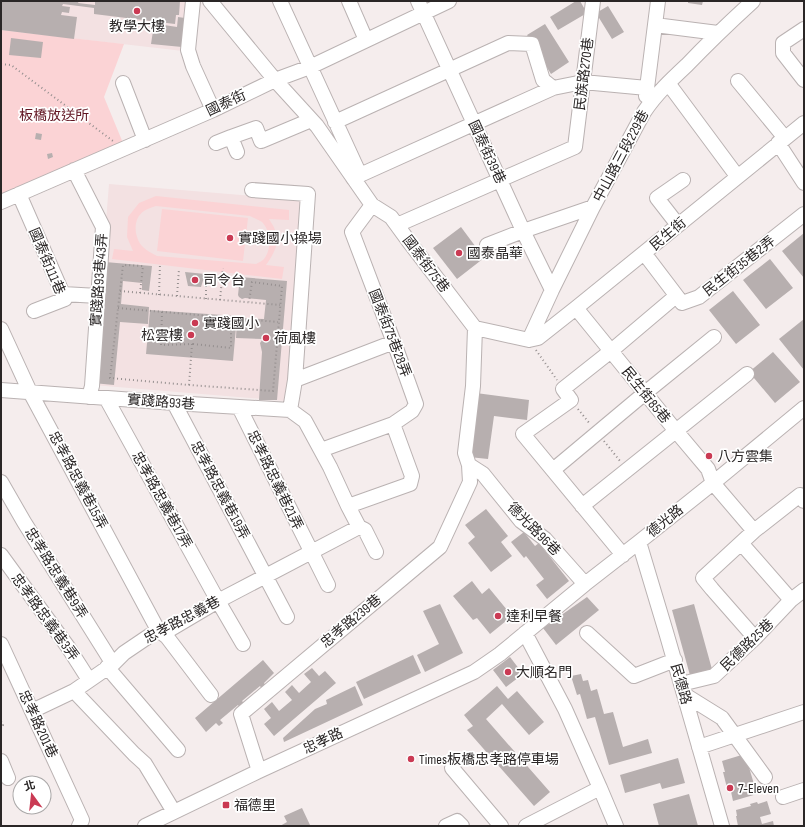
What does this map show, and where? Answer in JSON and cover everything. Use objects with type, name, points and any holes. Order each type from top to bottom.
[{"type":"street","points":[[193,1],[188,50],[193,66],[213,110]]},
{"type":"street","name":"國泰街75巷","points":[[210,1],[275,80],[317,126],[356,176],[372,205],[391,217],[475,328]]},
{"type":"street","points":[[280,1],[335,122],[356,176],[553,88],[583,82],[647,88]]},
{"type":"street","points":[[349,1],[366,40]]},
{"type":"street","name":"國泰街","points":[[1,202],[213,110],[275,80],[310,67],[366,40],[421,7],[449,1]]},
{"type":"street","name":"民族路270巷","points":[[499,180],[575,147],[593,1]]},
{"type":"street","points":[[644,112],[658,1]]},
{"type":"street","name":"中山路三段229巷","points":[[529,340],[593,207],[653,98],[718,33],[753,1]]},
{"type":"street","name":"國泰街39巷","points":[[421,7],[499,180],[552,290]]},
{"type":"street","points":[[655,25],[718,33]]},
{"type":"street","points":[[804,29],[783,43],[783,53],[804,80]]},
{"type":"street","points":[[335,122],[508,43],[532,44],[544,80],[553,88]]},
{"type":"street","points":[[738,81],[782,140],[804,183]]},
{"type":"street","points":[[124,83],[145,140]]},
{"type":"street","points":[[668,83],[737,176]]},
{"type":"street","points":[[216,143],[256,128],[262,141],[311,120]]},
{"type":"street","name":"民生街","points":[[529,340],[538,338],[804,123]]},
{"type":"street","points":[[231,137],[237,152]]},
{"type":"street","name":"實踐路93巷43弄","points":[[74,170],[103,227],[92,386],[89,397]]},
{"type":"street","points":[[397,225],[499,180]]},
{"type":"street","points":[[678,224],[657,198],[683,180]]},
{"type":"street","points":[[252,190],[308,194],[295,380],[290,410],[305,421],[359,527],[365,530],[376,552]]},
{"type":"street","name":"國泰街111巷","points":[[19,194],[65,299],[34,311]]},
{"type":"street","name":"國泰街75巷28弄","points":[[321,450],[392,424],[412,411],[416,404],[352,232],[372,205]]},
{"type":"street","points":[[487,245],[593,207]]},
{"type":"street","name":"民生街35巷2弄","points":[[676,296],[682,303],[699,297],[804,214]]},
{"type":"street","points":[[623,555],[523,434],[571,400],[563,389],[676,296],[644,253]]},
{"type":"street","points":[[63,294],[98,296]]},
{"type":"street","name":"民生街85巷","points":[[576,308],[708,469],[713,483],[754,531]]},
{"type":"street","points":[[469,465],[465,452],[473,386],[475,328],[529,340]]},
{"type":"street","name":"忠孝路忠義巷15弄","points":[[1,329],[30,392],[158,630],[167,637],[211,695]]},
{"type":"street","points":[[553,470],[714,337]]},
{"type":"street","points":[[295,380],[394,342]]},
{"type":"street","points":[[582,506],[747,374]]},
{"type":"street","name":"實踐路93巷","points":[[1,390],[290,410]]},
{"type":"street","name":"忠孝路忠義巷17弄","points":[[106,398],[243,644]]},
{"type":"street","name":"忠孝路忠義巷19弄","points":[[174,403],[287,617]]},
{"type":"street","name":"忠孝路忠義巷21弄","points":[[239,407],[328,585]]},
{"type":"street","name":"德光路","points":[[500,654],[804,408]]},
{"type":"street","points":[[348,506],[410,484],[412,476],[392,424]]},
{"type":"street","name":"德光路96巷","points":[[469,465],[483,474],[521,521],[546,539],[585,584]]},
{"type":"street","name":"忠孝路239巷","points":[[259,771],[241,714],[440,546],[470,482],[469,465]]},
{"type":"street","name":"忠孝路忠義巷9弄","points":[[1,482],[110,666],[178,750]]},
{"type":"street","points":[[756,638],[703,578],[754,531],[803,496]]},
{"type":"street","name":"忠孝路忠義巷","points":[[32,711],[74,691],[158,630],[169,630],[218,601],[359,527]]},
{"type":"street","name":"民德路","points":[[639,542],[722,826]]},
{"type":"street","points":[[740,543],[791,600]]},
{"type":"street","name":"忠孝路忠義巷3弄","points":[[1,556],[68,647],[89,680]]},
{"type":"street","name":"民德路25巷","points":[[683,690],[714,676],[756,638],[791,600],[804,590]]},
{"type":"street","points":[[525,633],[565,710],[616,826]]},
{"type":"street","points":[[586,633],[634,676],[674,660]]},
{"type":"street","name":"忠孝路201巷","points":[[1,644],[82,820],[79,826]]},
{"type":"street","name":"忠孝路","points":[[144,826],[259,771],[474,672],[500,654]]},
{"type":"street","points":[[683,690],[722,718],[765,777]]},
{"type":"street","points":[[74,691],[145,764],[174,812]]},
{"type":"street","points":[[699,747],[804,712]]},
{"type":"street","points":[[1,761],[8,778]]},
{"type":"street","points":[[452,768],[501,826]]},
{"type":"street","points":[[526,826],[600,788]]},
{"type":"street","points":[[783,797],[804,790]]},
{"type":"street","points":[[446,826],[457,821],[462,826]]},
{"type":"path","points":[[1,64],[11,65],[119,145]]},
{"type":"path","points":[[159,295],[160,263]]},
{"type":"path","points":[[140,293],[143,266],[123,265],[110,378],[273,391],[282,286],[252,282],[249,302]]},
{"type":"path","points":[[220,300],[223,268]]},
{"type":"path","points":[[177,296],[179,269]]},
{"type":"path","points":[[206,271],[206,299]]},
{"type":"path","points":[[120,291],[280,305]]},
{"type":"path","points":[[118,308],[279,322]]},
{"type":"path","points":[[162,312],[161,345],[192,344],[231,348],[231,318]]},
{"type":"path","points":[[529,340],[563,389]]},
{"type":"path","points":[[189,385],[192,344]]},
{"type":"path","points":[[1,721],[3,725],[1,726]]},
{"type":"shaded area","points":[[1,1],[189,1],[183,51],[1,30]]},
{"type":"shaded area","name":"實踐國小","points":[[109,184],[302,200],[286,401],[93,385]]},
{"type":"green space","name":"板橋放送所","points":[[1,30],[124,44],[104,97],[123,143],[1,196]]},
{"type":"green space","points":[[156,196],[289,210],[289,220],[269,219],[277,235],[277,244],[274,253],[266,265],[284,267],[282,279],[112,259],[114,249],[133,251],[127,237],[128,217],[139,203]],"holes":[[[156,206],[250,216],[262,222],[269,235],[267,255],[263,260],[256,264],[157,256],[143,247],[136,234],[136,224],[140,214]]]},
{"type":"green space","points":[[162,209],[248,218],[243,261],[157,251]]},
{"type":"building","points":[[1,1],[79,1],[78,3],[95,5],[95,1],[180,1],[179,15],[176,15],[175,24],[94,14],[94,8],[63,4],[62,6],[70,7],[69,13],[62,12],[61,15],[77,17],[74,39],[1,30]]},
{"type":"building","points":[[576,1],[580,1],[587,13],[558,30],[550,17]]},
{"type":"building","points":[[688,1],[703,1],[702,5],[688,3]]},
{"type":"building","points":[[608,6],[624,32],[612,39],[596,13]]},
{"type":"building","points":[[178,17],[185,18],[182,47],[151,44],[153,31],[163,32],[164,25],[177,27]]},
{"type":"building","points":[[545,24],[569,62],[551,74],[527,35]]},
{"type":"building","points":[[11,38],[43,42],[41,58],[9,55]]},
{"type":"building","points":[[36,133],[42,134],[41,140],[35,139]]},
{"type":"building","points":[[52,153],[53,157],[48,159],[47,154]]},
{"type":"building","name":"國泰晶華","points":[[461,227],[484,258],[457,279],[433,248]]},
{"type":"building","points":[[804,233],[804,278],[782,251]]},
{"type":"building","points":[[770,259],[793,288],[766,309],[743,280]]},
{"type":"building","points":[[105,262],[152,266],[149,291],[142,290],[142,283],[123,281],[121,304],[149,307],[148,324],[120,322],[114,385],[93,383]]},
{"type":"building","name":"司令台","points":[[185,272],[205,274],[201,287],[188,286]]},
{"type":"building","name":"荷風樓","points":[[240,277],[287,281],[277,400],[259,400],[262,352],[260,343],[263,339],[236,338],[237,318],[264,319],[266,300],[242,299],[239,297]]},
{"type":"building","points":[[733,291],[760,325],[736,344],[709,310]]},
{"type":"building","name":"松雲樓","points":[[150,310],[237,316],[233,361],[146,354]]},
{"type":"building","points":[[804,319],[804,370],[779,339]]},
{"type":"building","points":[[773,352],[800,382],[775,403],[749,372]]},
{"type":"building","points":[[476,393],[529,400],[527,420],[494,416],[488,459],[469,457]]},
{"type":"building","points":[[486,509],[508,536],[501,542],[512,556],[491,572],[468,543],[475,537],[465,525]]},
{"type":"building","points":[[524,532],[535,546],[539,543],[569,581],[547,599],[536,585],[544,579],[526,556],[524,558],[511,542]]},
{"type":"building","points":[[472,581],[482,594],[489,588],[512,616],[490,634],[477,618],[473,620],[453,596]]},
{"type":"building","points":[[587,597],[599,610],[556,645],[543,628]]},
{"type":"building","points":[[440,604],[463,653],[425,672],[417,655],[439,644],[423,611]]},
{"type":"building","points":[[694,604],[713,673],[691,679],[672,610]]},
{"type":"building","points":[[413,655],[421,673],[364,699],[356,682]]},
{"type":"building","name":"大順名門","points":[[510,657],[523,674],[506,687],[493,670]]},
{"type":"building","points":[[263,660],[274,673],[264,683],[266,686],[262,689],[260,686],[242,701],[245,704],[240,708],[238,705],[220,720],[223,723],[219,726],[216,723],[206,732],[195,718]]},
{"type":"building","points":[[312,668],[319,676],[325,671],[336,683],[274,736],[264,724],[271,718],[264,709],[272,702],[279,711],[292,700],[285,692],[292,685],[299,693],[311,682],[304,674]]},
{"type":"building","points":[[581,674],[583,681],[588,680],[591,691],[597,689],[604,714],[613,712],[623,747],[648,739],[652,753],[609,765],[595,717],[587,719],[580,694],[577,695],[571,676]]},
{"type":"building","points":[[355,686],[363,705],[284,742],[283,738],[315,709],[327,704],[326,700]]},
{"type":"building","points":[[497,686],[508,699],[517,691],[544,722],[529,735],[502,704],[486,719],[550,792],[534,806],[467,730],[473,726],[464,715]]},
{"type":"building","points":[[745,754],[757,794],[733,801],[730,787],[727,788],[722,761]]},
{"type":"building","points":[[678,758],[685,783],[662,789],[660,783],[625,793],[620,775]]},
{"type":"building","points":[[689,794],[698,826],[659,826],[653,804]]},
{"type":"building","points":[[767,801],[771,814],[760,817],[762,824],[773,821],[774,826],[738,826],[736,810],[751,806],[750,804],[757,802],[758,804]]},
{"type":"building","points":[[302,808],[310,825],[280,826],[287,822],[284,816]]},
{"type":"place","name":"教學大樓","points":[[137,11]]},
{"type":"place","name":"實踐國小操場","points":[[230,238]]},
{"type":"place","name":"國泰晶華","points":[[459,253]]},
{"type":"place","name":"司令台","points":[[195,280]]},
{"type":"place","name":"實踐國小","points":[[195,323]]},
{"type":"place","name":"松雲樓","points":[[191,335]]},
{"type":"place","name":"荷風樓","points":[[266,338]]},
{"type":"place","name":"八方雲集","points":[[709,456]]},
{"type":"place","name":"達利早餐","points":[[498,616]]},
{"type":"place","name":"大順名門","points":[[508,672]]},
{"type":"place","name":"Times板橋忠孝路停車場","points":[[411,759]]},
{"type":"place","name":"7-Eleven","points":[[730,788]]},
{"type":"place","name":"福德里","points":[[226,805]]}]
